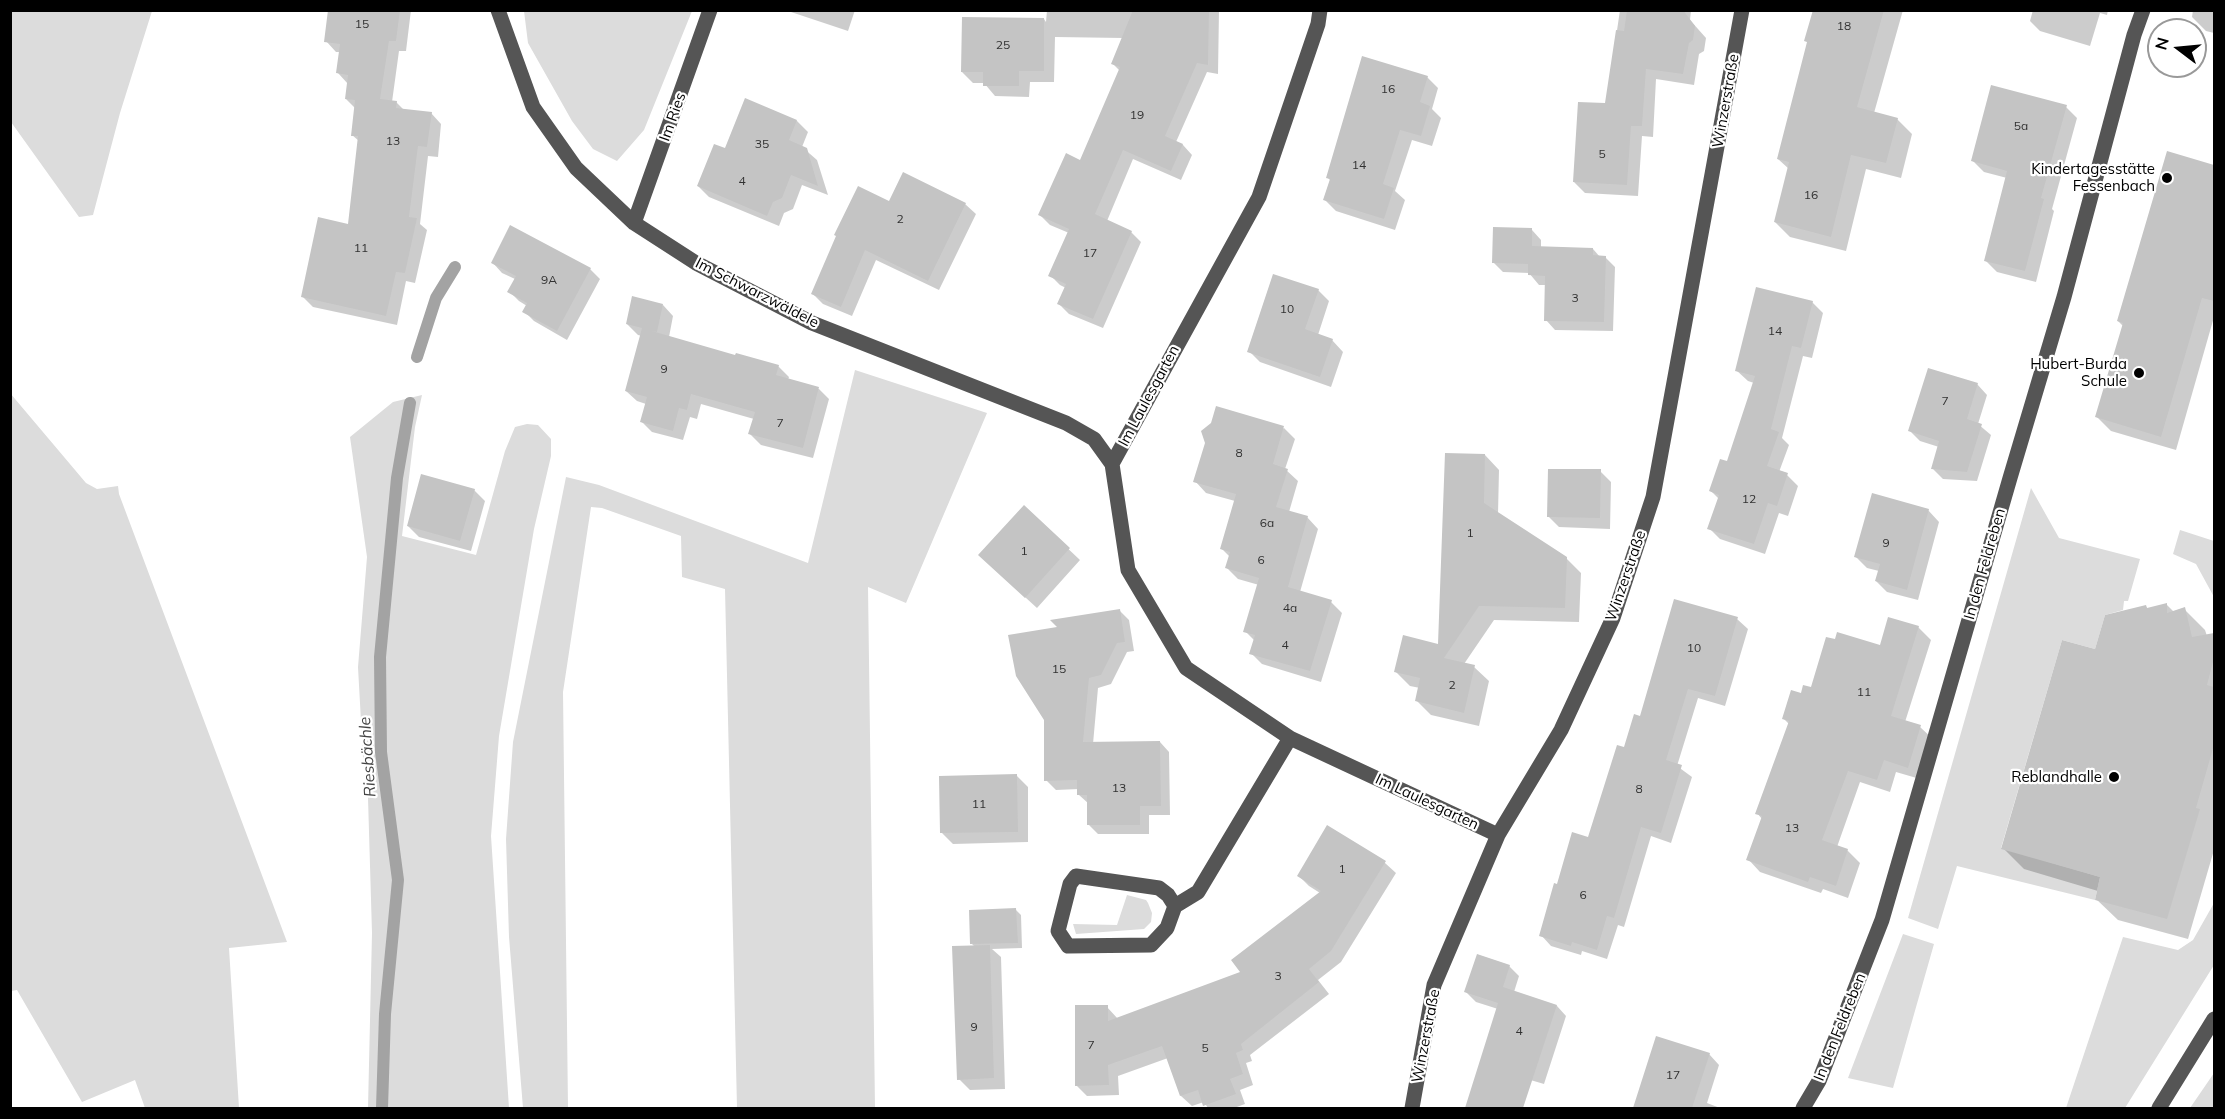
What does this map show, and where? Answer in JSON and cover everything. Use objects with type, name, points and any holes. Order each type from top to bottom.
[{"type":"street","name":"Im Schwarzwäldele","points":[[498,10],[533,107],[576,168],[634,223],[696,263],[812,323],[1066,423],[1094,439],[1112,464]]},
{"type":"street","name":"Im Ries","points":[[634,223],[710,10]]},
{"type":"street","name":"Im Laulesgarten","points":[[1320,10],[1318,24],[1259,197],[1112,464],[1128,570],[1186,668],[1290,738],[1498,835]]},
{"type":"street","name":"Winzerstraße","points":[[1412,1108],[1434,986],[1498,835],[1562,730],[1613,618],[1653,497],[1742,10]]},
{"type":"street","name":"In den Feldreben","points":[[1803,1108],[1819,1081],[1882,920],[2064,297],[2134,35],[2143,10]]},
{"type":"street","points":[[1175,906],[1168,895],[1158,888],[1076,876],[1070,884],[1058,931],[1068,946],[1151,945],[1167,928],[1175,906],[1198,892],[1290,738]]},
{"type":"street","points":[[2159,1108],[2214,1019]]},
{"type":"shaded area","points":[[10,11],[152,11],[120,113],[93,215],[79,217],[11,122]]},
{"type":"shaded area","points":[[524,11],[692,11],[644,130],[617,161],[593,149],[572,121],[528,43]]},
{"type":"shaded area","points":[[855,370],[987,413],[906,603],[868,587],[875,1108],[737,1108],[725,589],[682,577],[681,536],[602,508],[591,507],[563,692],[568,1108],[523,1108],[509,937],[506,839],[513,742],[566,477],[599,485],[808,563]]},
{"type":"shaded area","points":[[10,393],[86,483],[97,489],[118,486],[119,494],[287,942],[229,948],[239,1108],[145,1108],[135,1080],[82,1102],[17,990],[11,991]]},
{"type":"shaded area","points":[[422,395],[415,427],[402,536],[476,555],[505,451],[515,427],[527,424],[538,425],[551,439],[551,456],[534,529],[499,736],[491,836],[509,1108],[368,1108],[372,933],[368,798],[363,757],[358,667],[367,557],[350,437],[393,402]]},
{"type":"shaded area","points":[[2031,488],[2059,538],[2140,559],[2128,601],[2124,601],[2123,610],[2105,615],[2095,649],[2062,640],[2001,848],[2100,877],[2095,900],[1957,866],[1938,929],[1908,918]]},
{"type":"shaded area","points":[[2180,530],[2214,541],[2214,597],[2196,564],[2173,554]]},
{"type":"shaded area","points":[[1127,895],[1146,900],[1148,903],[1152,913],[1151,922],[1144,929],[1076,934],[1073,924],[1117,925]]},
{"type":"shaded area","points":[[2214,903],[2214,965],[2125,1108],[2066,1108],[2123,937],[2178,950],[2193,940]]},
{"type":"shaded area","points":[[1903,934],[1934,944],[1893,1088],[1848,1078]]},
{"type":"shaded area","points":[[2214,1073],[2214,1108],[2190,1108]]},
{"type":"building","points":[[328,10],[400,10],[396,41],[389,41],[380,99],[397,101],[396,108],[432,112],[427,147],[418,146],[409,217],[417,218],[405,273],[396,272],[386,316],[301,297],[318,217],[348,224],[358,136],[351,136],[355,100],[345,99],[348,75],[336,73],[340,44],[324,42]]},
{"type":"building","points":[[1133,10],[1209,10],[1208,65],[1197,63],[1165,136],[1183,144],[1171,171],[1123,150],[1095,214],[1132,231],[1093,319],[1057,304],[1066,284],[1048,276],[1069,229],[1038,215],[1066,153],[1080,160],[1120,67],[1111,64]]},
{"type":"building","points":[[1627,10],[1683,10],[1695,26],[1683,74],[1646,69],[1642,126],[1631,126],[1627,185],[1573,182],[1578,102],[1605,103],[1616,30],[1624,31]]},
{"type":"building","points":[[1813,10],[1884,10],[1857,107],[1898,118],[1886,163],[1851,155],[1831,237],[1774,222],[1789,162],[1777,159]]},
{"type":"building","points":[[962,17],[1044,18],[1044,71],[1019,71],[1019,86],[983,86],[983,72],[961,72]]},
{"type":"building","points":[[1362,56],[1428,76],[1420,102],[1430,106],[1421,136],[1400,130],[1383,184],[1394,188],[1384,219],[1323,200],[1330,179],[1326,178]]},
{"type":"building","points":[[1991,85],[2067,105],[2041,198],[2044,199],[2025,271],[1984,261],[2007,171],[1971,161]]},
{"type":"building","points":[[745,98],[797,120],[789,140],[807,148],[818,186],[791,175],[782,198],[773,202],[767,216],[697,186],[714,144],[725,148]]},
{"type":"building","points":[[2167,151],[2214,165],[2214,301],[2202,298],[2161,437],[2095,417],[2123,323],[2117,321]]},
{"type":"building","points":[[903,172],[966,203],[928,281],[865,250],[841,307],[811,294],[836,236],[834,235],[858,186],[889,201]]},
{"type":"building","points":[[510,225],[591,268],[557,331],[522,312],[527,303],[507,292],[516,276],[491,263]]},
{"type":"building","points":[[1493,227],[1532,228],[1532,246],[1593,248],[1593,255],[1606,256],[1604,322],[1544,321],[1545,276],[1528,275],[1528,264],[1492,263]]},
{"type":"building","points":[[1273,274],[1319,289],[1305,329],[1333,339],[1320,377],[1247,352]]},
{"type":"building","points":[[1756,287],[1813,301],[1801,348],[1792,346],[1771,429],[1779,432],[1767,466],[1788,473],[1777,506],[1768,503],[1754,544],[1707,529],[1719,495],[1709,491],[1720,459],[1727,461],[1755,376],[1735,371]]},
{"type":"building","points":[[632,296],[663,304],[657,332],[652,331],[779,365],[776,375],[819,387],[803,448],[748,434],[755,412],[691,394],[687,410],[679,408],[673,431],[640,422],[647,397],[625,391],[642,328],[626,324]]},
{"type":"building","points":[[1928,368],[1978,383],[1967,419],[1982,424],[1967,472],[1931,469],[1939,441],[1908,431]]},
{"type":"building","points":[[1216,406],[1284,426],[1273,464],[1288,469],[1276,507],[1308,516],[1288,587],[1332,600],[1310,671],[1249,654],[1255,635],[1243,632],[1259,578],[1225,568],[1230,552],[1220,549],[1236,494],[1193,482],[1205,443],[1201,431],[1211,423]]},
{"type":"building","points":[[1445,453],[1485,454],[1484,503],[1567,557],[1565,608],[1479,606],[1444,658],[1475,665],[1464,713],[1415,701],[1420,678],[1394,672],[1403,635],[1438,644]]},
{"type":"building","points":[[1548,469],[1601,469],[1600,518],[1547,517]]},
{"type":"building","points":[[421,474],[475,489],[460,541],[407,526]]},
{"type":"building","points":[[1872,493],[1929,509],[1907,590],[1875,581],[1880,564],[1854,557]]},
{"type":"building","points":[[1024,505],[1070,548],[1025,598],[978,555]]},
{"type":"building","points":[[1674,599],[1738,617],[1715,696],[1688,689],[1666,760],[1682,765],[1661,833],[1641,827],[1614,918],[1607,916],[1597,950],[1572,942],[1571,946],[1539,936],[1572,832],[1588,837],[1617,745],[1624,747],[1634,714],[1640,716]]},
{"type":"building","name":"Reblandhalle","points":[[2167,603],[2167,613],[2185,607],[2192,637],[2214,633],[2214,658],[2207,685],[2214,687],[2214,745],[2196,808],[2200,809],[2167,919],[2095,900],[2100,877],[2001,849],[2062,640],[2095,649],[2105,615],[2146,605],[2147,608]]},
{"type":"building","points":[[1120,609],[1125,642],[1117,643],[1101,675],[1089,678],[1083,742],[1160,741],[1161,806],[1140,806],[1140,825],[1087,825],[1087,795],[1077,795],[1077,780],[1044,781],[1044,720],[1016,676],[1008,635],[1057,627],[1050,620]]},
{"type":"building","points":[[1888,617],[1919,626],[1891,716],[1921,725],[1908,768],[1884,760],[1877,780],[1848,771],[1822,840],[1848,849],[1836,886],[1810,877],[1808,882],[1746,860],[1762,816],[1755,814],[1789,721],[1782,719],[1791,690],[1801,693],[1803,685],[1811,687],[1826,637],[1835,639],[1837,632],[1880,645]]},
{"type":"building","points":[[1017,774],[1018,832],[940,833],[939,776]]},
{"type":"building","points":[[1327,825],[1386,861],[1331,951],[1309,969],[1319,982],[1241,1044],[1243,1050],[1236,1053],[1243,1074],[1230,1079],[1236,1094],[1203,1106],[1198,1090],[1180,1096],[1162,1046],[1108,1065],[1109,1085],[1075,1086],[1075,1005],[1108,1005],[1108,1021],[1240,972],[1231,960],[1321,891],[1297,876]]},
{"type":"building","points":[[1016,908],[1018,943],[970,944],[969,910]]},
{"type":"building","points":[[990,945],[994,1078],[957,1080],[952,946]]},
{"type":"building","points":[[1477,954],[1510,965],[1503,987],[1557,1005],[1523,1108],[1465,1108],[1498,1003],[1464,992]]},
{"type":"building","points":[[1656,1036],[1710,1053],[1692,1108],[1633,1108]]},
{"type":"waterway","name":"Riesbächle","points":[[417,357],[436,298],[455,267]]},
{"type":"waterway","name":"Riesbächle","points":[[382,1108],[385,1014],[398,880],[381,752],[380,657],[397,478],[410,403]]},
{"type":"place","name":"Kindertagesstätte Fessenbach","points":[[2167,178]]},
{"type":"place","name":"Hubert-Burda Schule","points":[[2139,373]]},
{"type":"place","name":"Reblandhalle","points":[[2114,777]]}]
